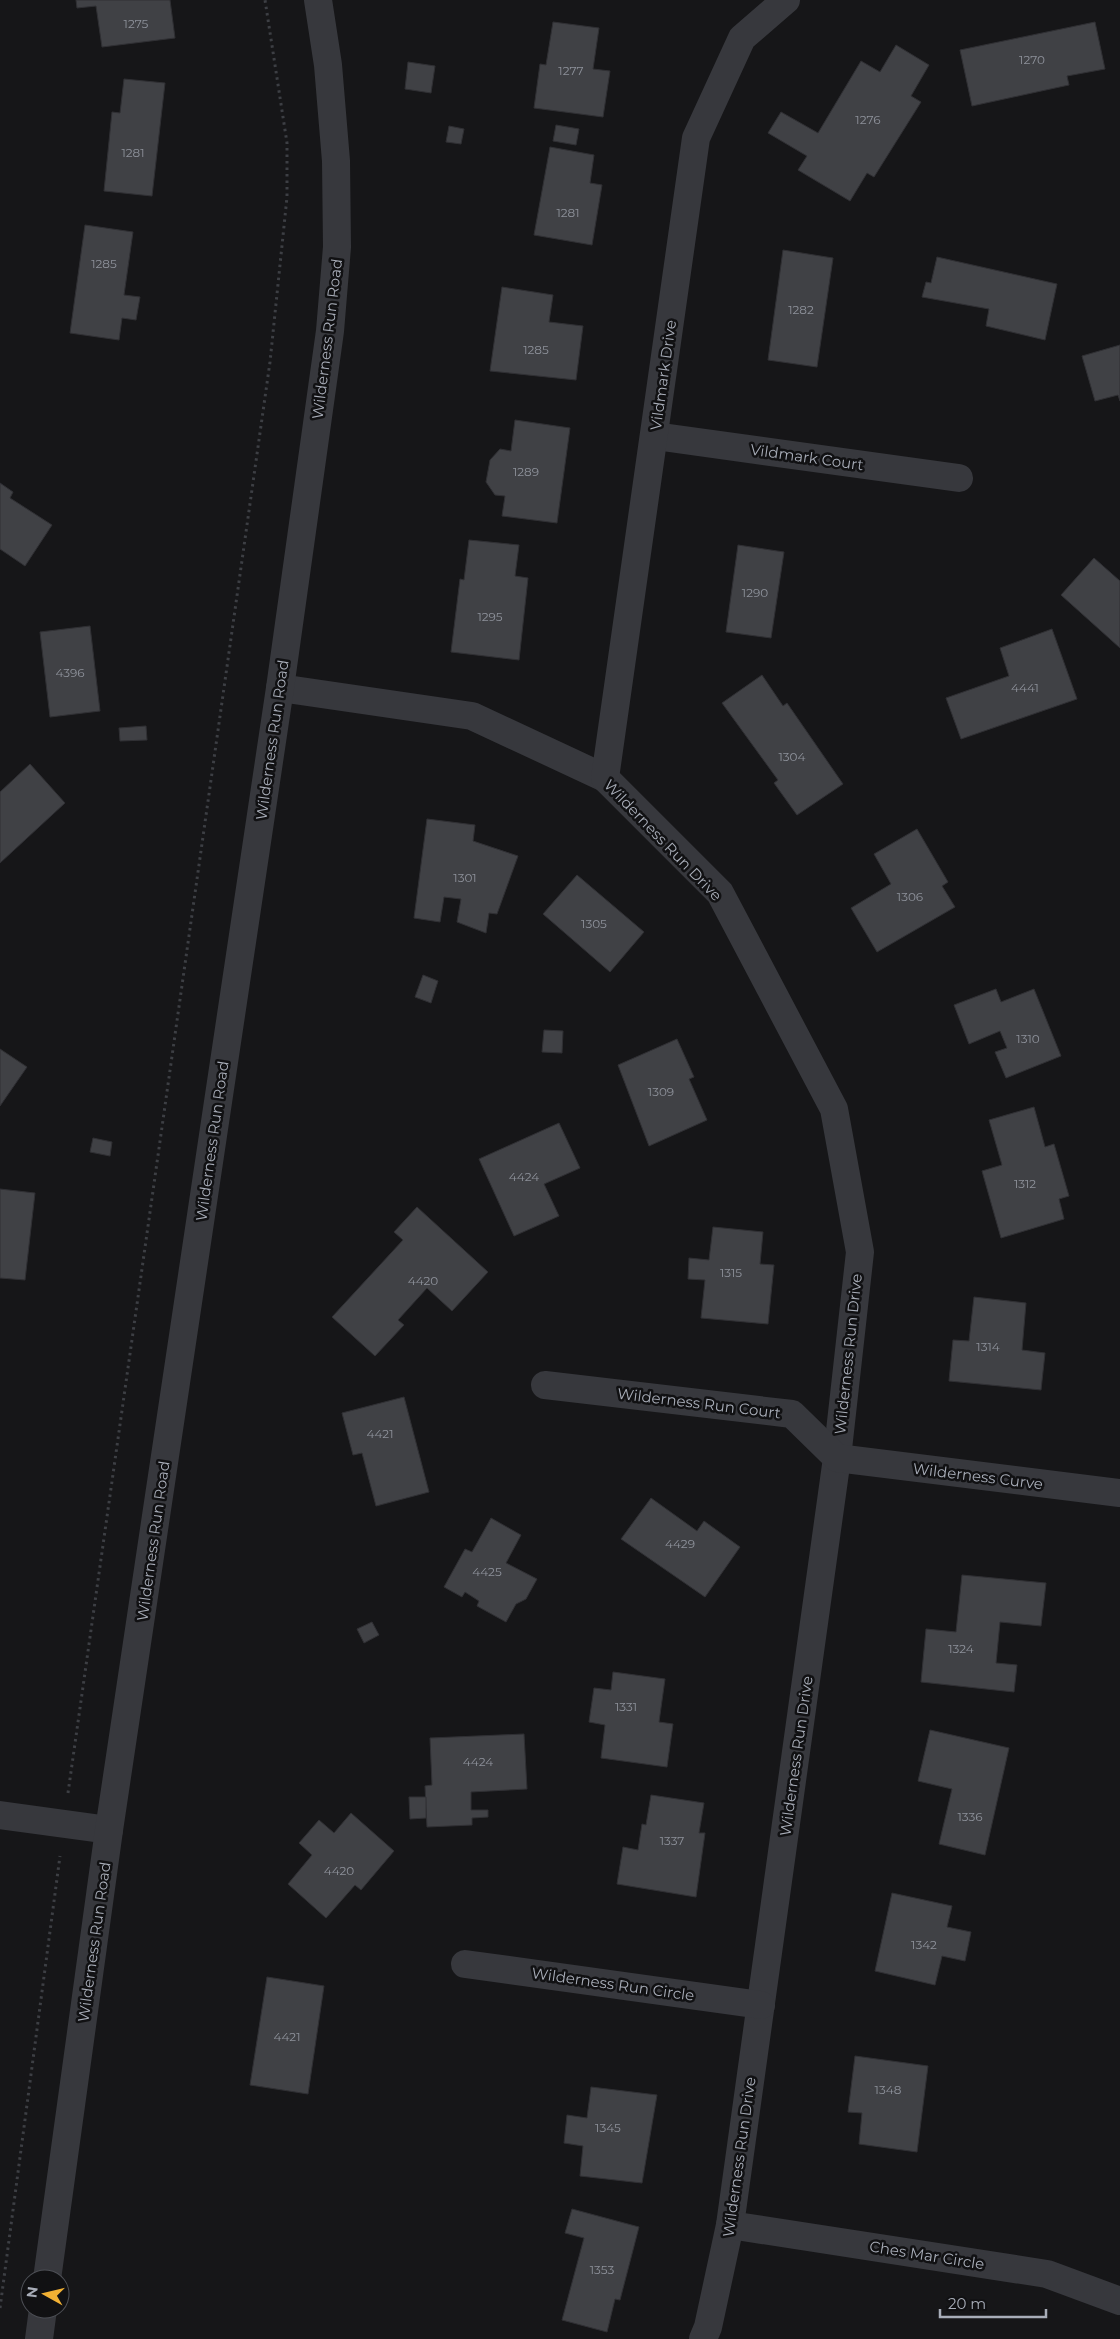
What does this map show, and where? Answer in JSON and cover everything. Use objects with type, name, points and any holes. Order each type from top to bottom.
[{"type":"street","name":"Wilderness Run Road","points":[[48,2269],[109,1830],[280,688],[330,331],[337,247],[333,122],[328,65],[318,0]]},
{"type":"street","name":"Vildmark Drive","points":[[605,778],[696,138],[742,38],[786,0]]},
{"type":"street","name":"Vildmark Court","points":[[655,436],[959,478]]},
{"type":"street","name":"Wilderness Run Drive","points":[[280,688],[472,716],[605,778],[720,893],[834,1109],[860,1252],[837,1458],[730,2225],[708,2327],[703,2339]]},
{"type":"street","name":"Wilderness Run Court","points":[[545,1385],[792,1414],[837,1458]]},
{"type":"street","name":"Wilderness Curve","points":[[837,1458],[1120,1493]]},
{"type":"street","points":[[0,1815],[109,1830]]},
{"type":"street","name":"Wilderness Run Circle","points":[[465,1964],[761,2004]]},
{"type":"street","name":"Ches Mar Circle","points":[[730,2225],[1047,2274],[1120,2301]]},
{"type":"street","points":[[39,2339],[42,2319]]},
{"type":"path","points":[[0,2308],[93,1602],[270,362],[287,197],[287,143],[266,0]]},
{"type":"building","points":[[76,0],[170,0],[175,38],[102,47],[96,6],[77,8]]},
{"type":"building","points":[[553,22],[599,28],[593,69],[610,71],[603,117],[534,108],[540,64],[546,65]]},
{"type":"building","points":[[1095,22],[1105,69],[1067,76],[1069,85],[972,106],[960,50]]},
{"type":"building","points":[[896,45],[929,65],[911,96],[921,102],[874,177],[867,173],[850,201],[798,170],[807,156],[768,133],[781,112],[818,133],[861,61],[880,72]]},
{"type":"building","points":[[408,62],[435,66],[431,93],[405,89]]},
{"type":"building","points":[[124,79],[165,83],[152,196],[104,191],[112,112],[120,113]]},
{"type":"building","points":[[556,125],[579,129],[576,145],[553,141]]},
{"type":"building","points":[[449,126],[464,129],[461,144],[446,142]]},
{"type":"building","points":[[550,147],[594,155],[590,183],[602,185],[592,245],[534,235]]},
{"type":"building","points":[[85,225],[133,232],[124,295],[140,297],[136,320],[122,318],[119,340],[70,333]]},
{"type":"building","points":[[783,250],[833,258],[817,367],[768,360]]},
{"type":"building","points":[[937,257],[1057,284],[1045,340],[986,326],[989,309],[922,297],[926,282],[931,283]]},
{"type":"building","points":[[502,287],[553,295],[549,322],[583,326],[576,380],[490,371]]},
{"type":"building","points":[[1120,345],[1120,401],[1118,395],[1095,401],[1082,356]]},
{"type":"building","points":[[515,420],[570,428],[557,523],[502,516],[505,496],[495,495],[486,482],[490,460],[500,449],[511,451]]},
{"type":"building","points":[[0,483],[13,492],[10,498],[52,525],[25,566],[0,549]]},
{"type":"building","points":[[469,540],[519,545],[515,576],[528,578],[519,660],[451,652],[460,579],[464,580]]},
{"type":"building","points":[[738,545],[784,552],[771,638],[726,632]]},
{"type":"building","points":[[1094,558],[1120,581],[1120,648],[1061,595]]},
{"type":"building","points":[[90,626],[100,711],[50,717],[40,632]]},
{"type":"building","points":[[1052,629],[1077,699],[961,739],[946,698],[1009,676],[1000,648]]},
{"type":"building","points":[[762,675],[783,706],[787,703],[843,784],[797,815],[774,783],[778,780],[722,703]]},
{"type":"building","points":[[146,726],[147,740],[120,741],[119,728]]},
{"type":"building","points":[[30,764],[65,803],[0,863],[0,792]]},
{"type":"building","points":[[427,819],[475,825],[473,841],[518,856],[497,914],[489,913],[486,933],[457,922],[461,899],[444,897],[440,922],[414,918]]},
{"type":"building","points":[[917,829],[948,882],[942,886],[955,907],[877,952],[851,908],[891,884],[874,854]]},
{"type":"building","points":[[577,875],[644,932],[610,972],[543,914]]},
{"type":"building","points":[[423,975],[438,981],[431,1003],[415,997]]},
{"type":"building","points":[[996,989],[1001,1002],[1034,989],[1061,1056],[1006,1078],[995,1052],[1007,1048],[1000,1031],[969,1044],[954,1005]]},
{"type":"building","points":[[544,1030],[563,1031],[562,1053],[542,1052]]},
{"type":"building","points":[[677,1039],[694,1077],[689,1079],[707,1120],[649,1146],[618,1065]]},
{"type":"building","points":[[0,1049],[27,1067],[0,1106]]},
{"type":"building","points":[[1034,1107],[1045,1147],[1054,1144],[1069,1196],[1059,1199],[1064,1219],[1001,1238],[982,1171],[1002,1165],[989,1120]]},
{"type":"building","points":[[559,1123],[580,1168],[544,1184],[559,1216],[514,1236],[479,1159]]},
{"type":"building","points":[[93,1138],[112,1142],[110,1156],[90,1152]]},
{"type":"building","points":[[0,1189],[35,1193],[25,1280],[0,1278]]},
{"type":"building","points":[[417,1207],[488,1272],[452,1311],[427,1288],[398,1320],[404,1325],[375,1356],[332,1317],[403,1240],[394,1232]]},
{"type":"building","points":[[713,1227],[763,1232],[760,1264],[774,1265],[768,1324],[701,1318],[705,1280],[688,1279],[689,1258],[709,1260]]},
{"type":"building","points":[[974,1297],[1026,1303],[1022,1350],[1045,1353],[1041,1390],[949,1381],[953,1340],[969,1341]]},
{"type":"building","points":[[404,1397],[429,1492],[376,1506],[362,1453],[353,1455],[342,1413]]},
{"type":"building","points":[[651,1498],[697,1531],[704,1521],[740,1547],[705,1597],[621,1539]]},
{"type":"building","points":[[491,1518],[521,1535],[506,1563],[537,1579],[526,1599],[516,1604],[506,1622],[477,1606],[479,1601],[465,1592],[462,1597],[444,1587],[465,1549],[472,1552]]},
{"type":"building","points":[[962,1575],[1046,1583],[1041,1626],[1000,1622],[996,1663],[1017,1665],[1014,1692],[921,1682],[926,1629],[956,1632]]},
{"type":"building","points":[[372,1622],[379,1635],[364,1643],[357,1629]]},
{"type":"building","points":[[613,1672],[665,1679],[659,1722],[673,1724],[667,1767],[601,1758],[605,1725],[589,1722],[594,1688],[611,1690]]},
{"type":"building","points":[[930,1730],[1009,1748],[985,1855],[939,1844],[952,1789],[918,1781]]},
{"type":"building","points":[[524,1734],[527,1789],[471,1792],[471,1810],[488,1810],[488,1817],[472,1818],[472,1825],[427,1827],[425,1786],[432,1785],[430,1738]]},
{"type":"building","points":[[651,1795],[704,1803],[699,1833],[705,1833],[696,1897],[617,1884],[623,1847],[638,1850],[642,1824],[646,1825]]},
{"type":"building","points":[[409,1797],[426,1797],[426,1818],[410,1819]]},
{"type":"building","points":[[351,1813],[394,1851],[361,1890],[355,1885],[326,1918],[288,1884],[312,1855],[299,1843],[319,1820],[334,1833]]},
{"type":"building","points":[[892,1893],[952,1906],[947,1927],[971,1932],[965,1961],[942,1956],[935,1985],[875,1971]]},
{"type":"building","points":[[267,1977],[324,1986],[308,2094],[250,2085]]},
{"type":"building","points":[[855,2056],[928,2066],[917,2152],[859,2144],[862,2113],[848,2112]]},
{"type":"building","points":[[591,2087],[657,2095],[642,2183],[580,2176],[583,2146],[564,2143],[567,2115],[587,2118]]},
{"type":"building","points":[[572,2209],[639,2227],[620,2300],[615,2299],[607,2332],[562,2320],[584,2238],[565,2233]]}]
